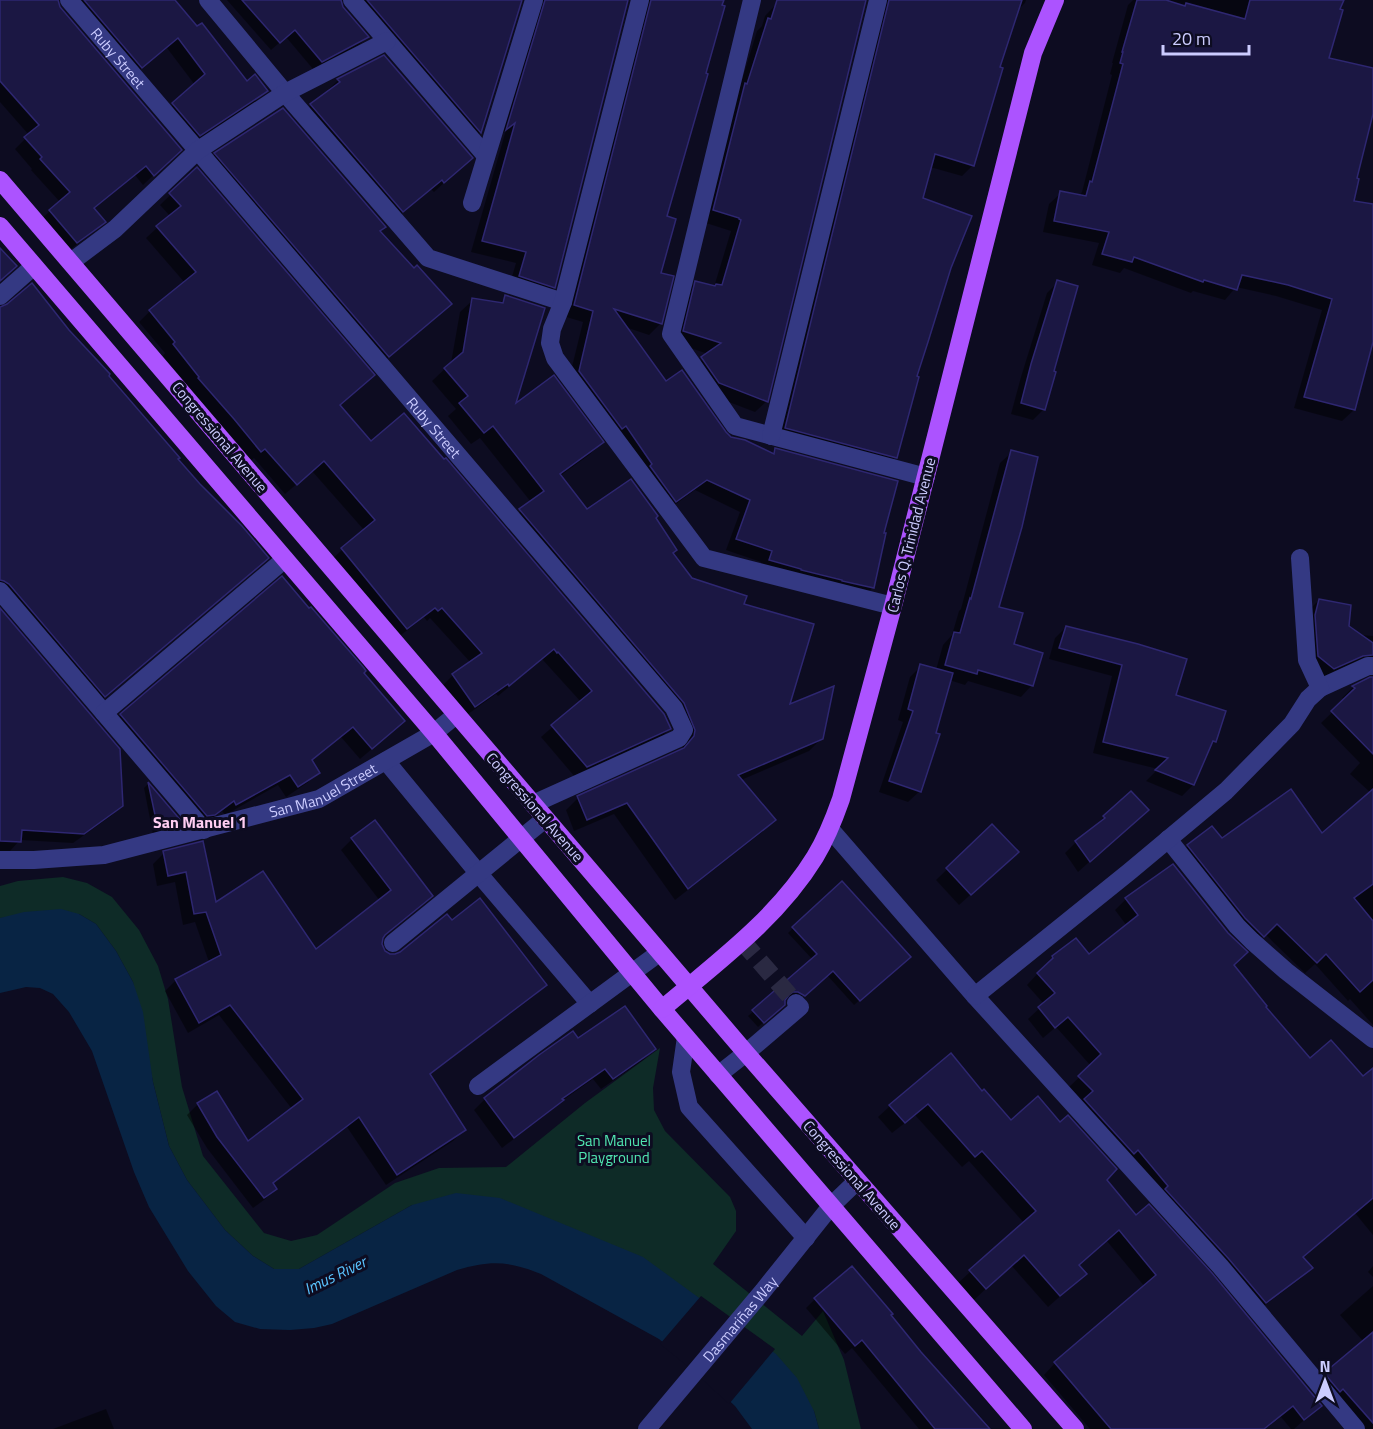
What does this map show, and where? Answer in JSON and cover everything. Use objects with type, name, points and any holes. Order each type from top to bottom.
[{"type":"main road","name":"Carlos Q. Trinidad Avenue","points":[[662,1010],[770,914],[794,887],[830,829],[841,799],[893,606],[1033,53],[1055,0]]},
{"type":"main road","name":"Congressional Avenue","points":[[0,180],[688,987],[1075,1429]]},
{"type":"main road","name":"Congressional Avenue","points":[[0,226],[434,733],[662,1010],[1023,1429]]},
{"type":"street","name":"Ruby Street","points":[[69,0],[674,708],[684,730],[679,738],[533,804]]},
{"type":"street","points":[[208,0],[428,258],[563,302]]},
{"type":"street","points":[[352,0],[486,156]]},
{"type":"street","points":[[472,203],[534,0]]},
{"type":"street","points":[[640,0],[563,302],[552,329],[550,343],[555,358],[704,558],[893,606]]},
{"type":"street","points":[[752,0],[671,334],[735,426],[926,477]]},
{"type":"street","points":[[771,436],[878,0]]},
{"type":"street","points":[[71,262],[115,229],[197,151],[285,93],[387,41]]},
{"type":"street","points":[[0,296],[34,266]]},
{"type":"street","points":[[1300,558],[1307,660],[1320,688]]},
{"type":"street","points":[[104,713],[285,559]]},
{"type":"street","points":[[0,591],[204,830]]},
{"type":"street","points":[[975,996],[1226,791],[1292,724],[1308,699],[1320,688],[1368,666],[1373,666]]},
{"type":"street","name":"San Manuel Street","points":[[0,860],[104,855],[319,799],[434,733],[456,715]]},
{"type":"street","points":[[386,761],[590,1004]]},
{"type":"street","points":[[393,943],[545,819]]},
{"type":"street","points":[[830,829],[975,996],[1220,1266],[1356,1429]]},
{"type":"street","points":[[1168,839],[1237,926],[1252,941],[1286,971],[1373,1039]]},
{"type":"street","points":[[478,1086],[659,953]]},
{"type":"street","points":[[718,1075],[800,1007],[796,1003]]},
{"type":"street","points":[[686,1037],[681,1072],[689,1107],[806,1238]]},
{"type":"street","name":"Dasmariñas Way","points":[[652,1423],[831,1206],[857,1181]]},
{"type":"green space","name":"San Manuel Playground","points":[[63,877],[87,883],[112,897],[139,930],[158,966],[168,999],[182,1087],[203,1156],[264,1233],[291,1241],[317,1235],[395,1183],[439,1168],[506,1167],[585,1103],[660,1048],[653,1088],[654,1110],[665,1131],[730,1197],[736,1211],[736,1231],[713,1264],[802,1336],[823,1311],[844,1360],[861,1429],[819,1429],[814,1411],[412,1205],[299,1269],[274,1269],[253,1256],[225,1230],[187,1180],[169,1146],[153,1082],[133,982],[116,951],[96,924],[79,914],[0,918],[0,886],[18,881]]},
{"type":"water","name":"Imus River","points":[[61,909],[79,914],[96,924],[116,951],[133,982],[143,1012],[153,1082],[169,1146],[187,1180],[225,1230],[253,1256],[274,1269],[299,1269],[412,1205],[456,1193],[500,1198],[643,1257],[776,1354],[797,1378],[814,1411],[819,1429],[752,1429],[735,1406],[659,1339],[541,1274],[509,1264],[490,1263],[457,1270],[332,1324],[314,1328],[260,1329],[235,1322],[216,1306],[188,1271],[149,1207],[134,1172],[92,1051],[69,1012],[53,994],[40,988],[26,987],[0,993],[0,918],[24,912]]},
{"type":"pier","points":[[701,1296],[775,1349],[729,1404],[660,1344]]},
{"type":"building","points":[[0,0],[58,0],[60,7],[182,150],[154,176],[146,166],[94,208],[106,222],[77,243],[49,210],[70,192],[40,159],[42,157],[24,137],[39,125],[0,81]]},
{"type":"building","points":[[84,0],[175,0],[197,26],[202,23],[247,81],[255,74],[268,91],[200,136],[172,103],[205,74],[178,38],[142,68]]},
{"type":"building","points":[[242,0],[341,0],[343,7],[369,37],[322,62],[295,30],[280,43]]},
{"type":"building","points":[[367,0],[522,0],[481,133]]},
{"type":"building","points":[[545,0],[628,0],[555,288],[519,276],[526,252],[482,241],[515,123],[506,130]]},
{"type":"building","points":[[651,0],[724,0],[722,5],[725,6],[667,216],[676,219],[661,273],[674,276],[662,324],[614,309],[666,381],[682,370],[731,437],[745,440],[774,454],[775,448],[898,481],[884,533],[886,533],[874,588],[769,560],[772,551],[736,539],[750,500],[707,480],[676,502],[650,466],[652,464],[626,426],[622,429],[579,371],[593,311],[574,305]]},
{"type":"building","points":[[777,0],[866,0],[768,402],[719,383],[701,357],[721,343],[683,331],[695,281],[715,286],[716,284],[722,285],[741,220],[713,210],[745,83],[747,84],[768,18],[771,19]]},
{"type":"building","points":[[889,0],[1022,0],[1000,67],[1003,68],[974,166],[935,154],[923,198],[972,216],[951,268],[917,376],[919,377],[897,458],[785,428]]},
{"type":"building","points":[[1137,0],[1166,0],[1185,6],[1186,3],[1245,19],[1250,0],[1344,0],[1329,58],[1373,68],[1373,114],[1357,178],[1359,179],[1354,201],[1373,204],[1373,342],[1355,410],[1304,397],[1332,299],[1288,285],[1242,275],[1237,290],[1204,280],[1203,282],[1134,257],[1132,262],[1102,254],[1109,232],[1054,221],[1060,191],[1086,196],[1090,181],[1092,182],[1123,64],[1120,63],[1122,52]]},
{"type":"building","points":[[384,55],[473,158],[444,183],[442,180],[403,212],[310,104],[340,82],[337,79]]},
{"type":"building","points":[[283,108],[386,227],[380,231],[414,268],[417,265],[452,304],[389,357],[214,153]]},
{"type":"building","points":[[197,167],[375,375],[340,405],[371,441],[404,413],[444,459],[446,458],[664,714],[671,729],[587,767],[551,725],[592,691],[558,652],[554,649],[509,686],[508,684],[475,707],[452,674],[482,653],[442,608],[438,611],[435,608],[407,629],[341,548],[375,520],[324,461],[297,485],[265,449],[261,452],[198,378],[173,344],[175,342],[149,310],[196,272],[156,226],[181,206],[169,193]]},
{"type":"building","points":[[0,248],[17,266],[0,281]]},
{"type":"building","points":[[1057,280],[1078,286],[1045,410],[1021,403]]},
{"type":"building","points":[[32,283],[69,330],[110,374],[109,376],[180,458],[178,459],[269,558],[105,697],[9,584],[0,580],[0,307]]},
{"type":"building","points":[[505,295],[545,308],[516,403],[554,375],[604,442],[560,474],[587,509],[631,479],[658,516],[656,518],[677,550],[673,553],[692,578],[747,596],[744,604],[814,624],[790,704],[834,686],[823,739],[738,775],[776,820],[688,889],[627,803],[587,820],[577,796],[684,748],[694,736],[695,730],[684,703],[519,509],[544,491],[493,426],[484,433],[459,403],[468,396],[444,368],[463,352],[472,298],[503,303]]},
{"type":"building","points":[[1011,450],[1038,457],[1022,527],[999,607],[1023,613],[1014,644],[1043,653],[1033,686],[978,670],[977,674],[945,665],[954,632],[960,633],[971,599]]},
{"type":"building","points":[[282,576],[364,668],[366,671],[364,673],[405,721],[372,749],[353,727],[312,760],[320,773],[298,787],[290,775],[236,805],[234,801],[215,815],[207,816],[120,714]]},
{"type":"building","points":[[1319,599],[1351,605],[1349,626],[1373,643],[1373,655],[1363,656],[1334,669],[1318,656],[1315,615]]},
{"type":"building","points":[[0,608],[120,749],[123,806],[84,834],[22,830],[21,842],[0,841]]},
{"type":"building","points":[[1066,626],[1187,659],[1176,695],[1226,711],[1216,742],[1213,741],[1194,785],[1155,770],[1168,758],[1103,742],[1122,665],[1059,648]]},
{"type":"building","points":[[920,664],[953,673],[936,733],[940,734],[921,792],[889,781],[913,711],[908,709]]},
{"type":"building","points":[[1373,677],[1373,754],[1331,711],[1355,688],[1352,686]]},
{"type":"building","points":[[148,782],[183,823],[158,829]]},
{"type":"building","points":[[1291,789],[1322,833],[1373,789],[1373,884],[1354,898],[1373,921],[1373,980],[1360,992],[1326,954],[1317,963],[1277,924],[1264,937],[1245,918],[1187,845],[1212,826],[1222,838]]},
{"type":"building","points":[[1131,791],[1149,810],[1090,862],[1075,841],[1105,818],[1103,816]]},
{"type":"building","points":[[375,820],[433,896],[385,935],[382,944],[385,951],[390,954],[400,952],[447,914],[452,920],[480,898],[547,985],[430,1074],[466,1130],[397,1175],[359,1117],[273,1183],[277,1189],[264,1198],[217,1137],[197,1103],[217,1091],[248,1141],[303,1099],[230,1005],[199,1023],[175,979],[221,955],[206,912],[194,914],[186,872],[168,876],[163,851],[203,841],[216,902],[263,871],[316,949],[391,890],[351,838]]},
{"type":"building","points":[[992,824],[1019,852],[971,895],[946,868]]},
{"type":"building","points":[[1173,864],[1228,933],[1248,952],[1234,965],[1310,1058],[1331,1040],[1363,1076],[1373,1068],[1373,1198],[1303,1257],[1313,1268],[1266,1303],[1165,1189],[1168,1186],[1138,1150],[1134,1154],[1084,1099],[1093,1091],[1078,1076],[1101,1054],[1068,1017],[1055,1028],[1038,1007],[1055,993],[1037,973],[1053,958],[1052,956],[1076,938],[1089,954],[1138,915],[1125,898]]},
{"type":"building","points":[[842,881],[911,957],[860,1001],[833,971],[805,996],[798,992],[789,995],[785,1000],[785,1005],[764,1023],[752,1010],[817,954],[792,927]]},
{"type":"building","points":[[625,1006],[656,1049],[613,1079],[605,1069],[562,1099],[564,1100],[514,1138],[484,1098],[573,1031],[578,1038]]},
{"type":"building","points":[[951,1053],[982,1091],[984,1089],[1011,1120],[1038,1096],[1060,1122],[1068,1115],[1117,1169],[1107,1180],[1136,1215],[1149,1204],[1212,1273],[1322,1406],[1304,1420],[1293,1406],[1264,1429],[1111,1429],[1054,1362],[1156,1275],[1119,1230],[1079,1265],[1087,1274],[1060,1296],[1024,1255],[986,1289],[969,1270],[1036,1211],[982,1151],[975,1157],[928,1104],[905,1123],[889,1105]]},
{"type":"building","points":[[852,1266],[893,1314],[891,1315],[921,1352],[990,1429],[935,1429],[862,1340],[855,1346],[814,1298]]},
{"type":"building","points":[[1373,1332],[1373,1423],[1343,1389],[1340,1392],[1324,1373]]},
{"type":"tunnel","points":[[742,941],[796,1003]]},
{"type":"district","name":"San Manuel 1","points":[[200,822]]}]
